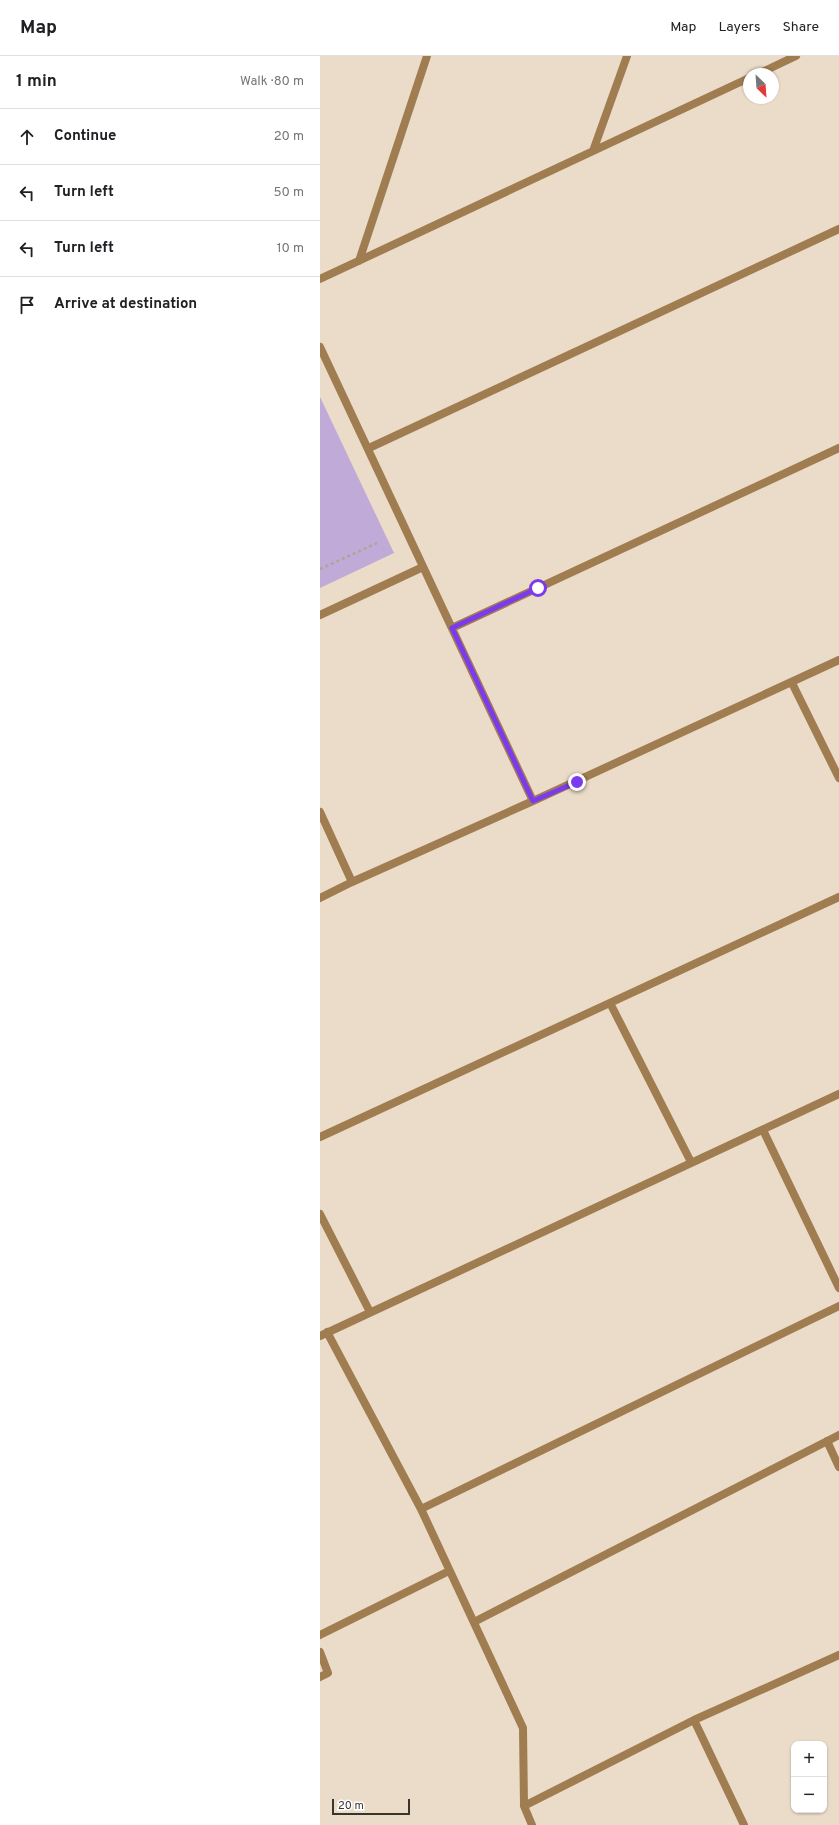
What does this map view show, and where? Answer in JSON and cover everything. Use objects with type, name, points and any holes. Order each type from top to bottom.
[{"type":"street","points":[[359,261],[427,56]]},
{"type":"street","points":[[593,151],[627,56]]},
{"type":"street","points":[[771,68],[796,56]]},
{"type":"street","points":[[320,279],[743,81]]},
{"type":"street","points":[[368,448],[839,229]]},
{"type":"street","points":[[320,347],[533,801]]},
{"type":"street","points":[[452,628],[839,448]]},
{"type":"street","points":[[320,615],[423,567]]},
{"type":"street","points":[[320,898],[352,882],[792,683],[839,660]]},
{"type":"street","points":[[792,683],[839,778]]},
{"type":"street","points":[[320,812],[352,882]]},
{"type":"street","points":[[320,1137],[839,898]]},
{"type":"street","points":[[610,1003],[691,1162]]},
{"type":"street","points":[[532,1825],[524,1806],[523,1728],[421,1509],[324,1334],[839,1094]]},
{"type":"street","points":[[763,1130],[839,1288]]},
{"type":"street","points":[[320,1214],[370,1312]]},
{"type":"street","points":[[421,1509],[839,1306]]},
{"type":"street","points":[[474,1622],[839,1435]]},
{"type":"street","points":[[827,1441],[839,1467]]},
{"type":"street","points":[[320,1635],[449,1571]]},
{"type":"street","points":[[320,1652],[328,1673],[320,1677]]},
{"type":"street","points":[[524,1806],[694,1720],[839,1655]]},
{"type":"street","points":[[694,1720],[744,1825]]},
{"type":"path","points":[[320,569],[377,543]]},
{"type":"shaded area","points":[[320,397],[394,553],[320,588]]},
{"type":"route","points":[[538,588],[452,628],[533,801],[577,782]]}]
